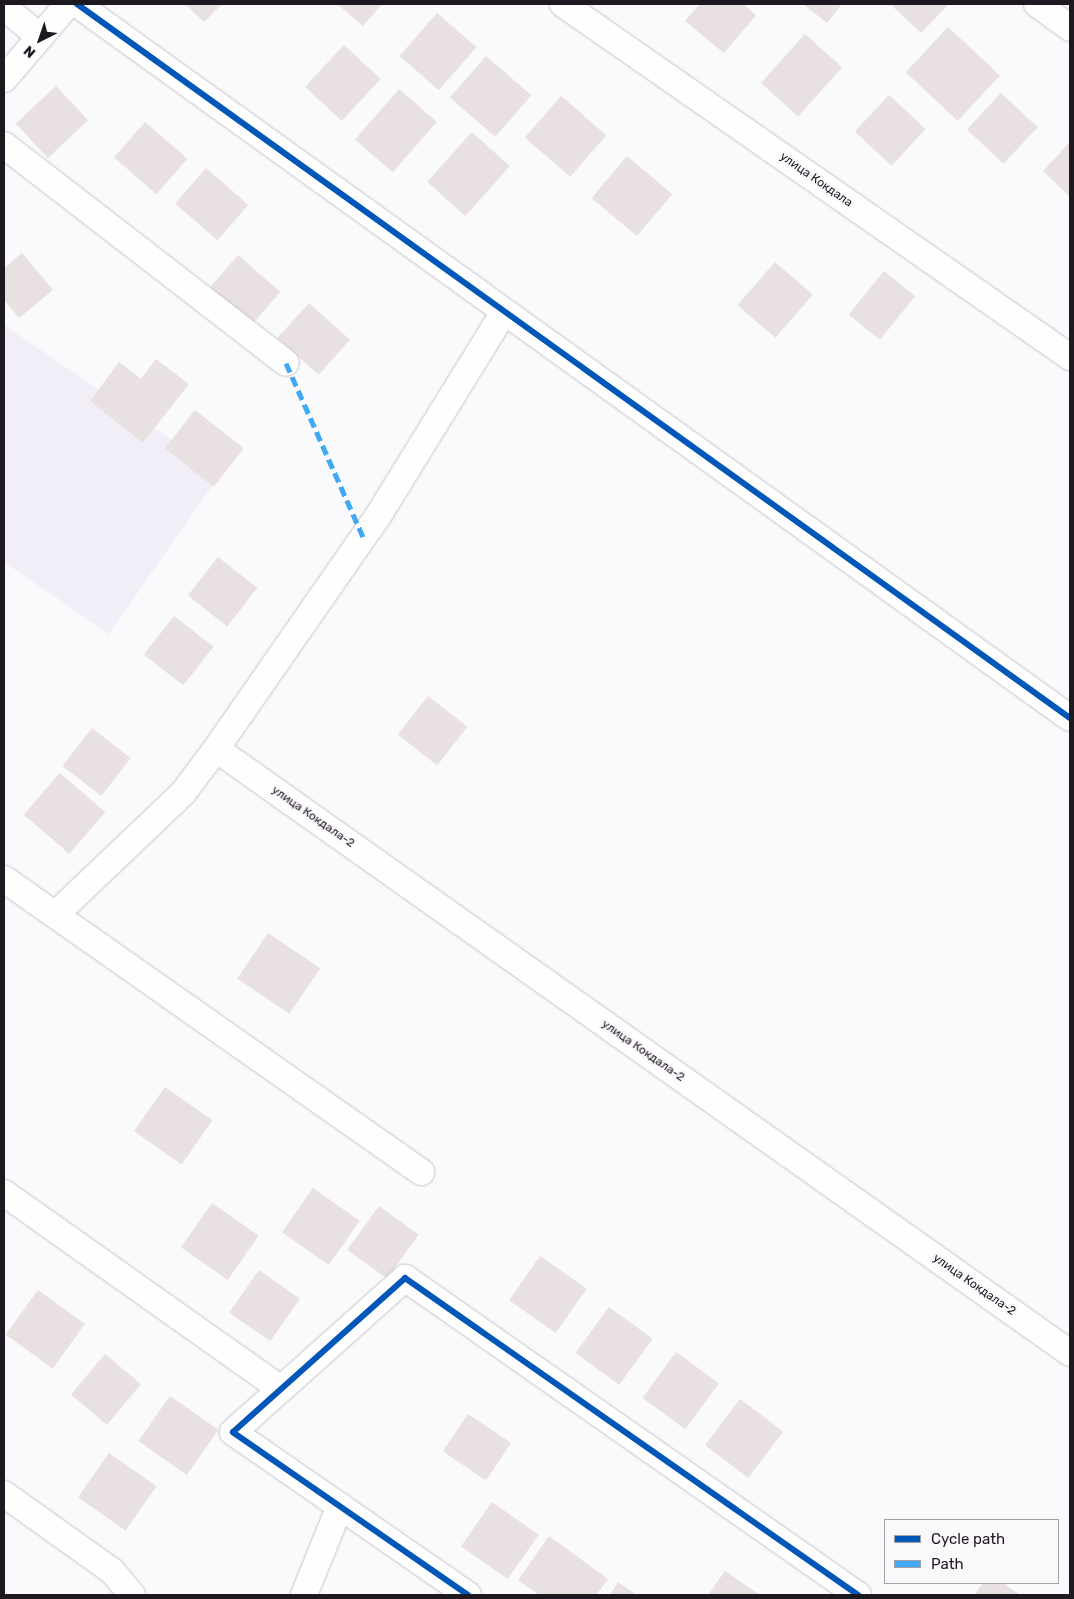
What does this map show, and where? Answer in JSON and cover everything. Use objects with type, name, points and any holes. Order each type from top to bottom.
[{"type":"street","points":[[4,79],[68,4]]},
{"type":"street","points":[[77,4],[1070,718]]},
{"type":"street","name":"улица Кокдала","points":[[563,4],[1070,357]]},
{"type":"street","points":[[1037,4],[1070,28]]},
{"type":"street","points":[[4,7],[40,37]]},
{"type":"street","points":[[4,145],[286,363]]},
{"type":"street","points":[[54,915],[183,793],[216,749],[378,516],[504,312]]},
{"type":"street","name":"улица Кокдала-2","points":[[216,749],[1070,1353]]},
{"type":"street","points":[[4,879],[421,1172]]},
{"type":"street","points":[[4,1193],[281,1389]]},
{"type":"street","points":[[468,1595],[233,1432],[405,1278],[858,1595]]},
{"type":"street","points":[[4,1494],[112,1571],[132,1595]]},
{"type":"street","points":[[304,1595],[340,1506]]},
{"type":"shaded area","points":[[4,325],[221,473],[109,634],[4,562]]},
{"type":"building","points":[[185,4],[222,4],[204,22]]},
{"type":"building","points":[[337,4],[382,4],[363,26]]},
{"type":"building","points":[[700,4],[743,4],[756,15],[724,53],[685,21]]},
{"type":"building","points":[[803,4],[842,4],[827,23]]},
{"type":"building","points":[[890,4],[949,4],[921,33]]},
{"type":"building","points":[[437,13],[476,47],[439,90],[400,56]]},
{"type":"building","points":[[948,27],[1000,75],[958,121],[906,72]]},
{"type":"building","points":[[805,34],[842,67],[798,117],[761,83]]},
{"type":"building","points":[[344,45],[381,79],[342,121],[305,87]]},
{"type":"building","points":[[486,56],[531,95],[495,137],[450,98]]},
{"type":"building","points":[[56,86],[88,120],[48,158],[16,124]]},
{"type":"building","points":[[399,89],[437,122],[393,172],[355,140]]},
{"type":"building","points":[[1001,93],[1038,127],[1003,164],[967,130]]},
{"type":"building","points":[[889,95],[926,129],[891,166],[855,132]]},
{"type":"building","points":[[561,96],[606,135],[570,177],[525,138]]},
{"type":"building","points":[[145,122],[187,159],[156,194],[114,157]]},
{"type":"building","points":[[472,132],[510,166],[465,216],[427,182]]},
{"type":"building","points":[[1070,142],[1070,197],[1043,171]]},
{"type":"building","points":[[627,156],[672,194],[637,236],[592,198]]},
{"type":"building","points":[[206,168],[248,205],[217,240],[175,203]]},
{"type":"building","points":[[22,253],[53,290],[19,318],[4,300],[4,268]]},
{"type":"building","points":[[238,255],[280,292],[250,326],[208,290]]},
{"type":"building","points":[[775,262],[813,295],[775,338],[738,305]]},
{"type":"building","points":[[884,271],[915,296],[880,340],[849,315]]},
{"type":"building","points":[[309,303],[350,340],[318,375],[278,338]]},
{"type":"building","points":[[156,359],[189,384],[143,443],[90,401],[119,362],[141,379]]},
{"type":"building","points":[[195,410],[244,448],[214,487],[165,449]]},
{"type":"building","points":[[218,557],[257,588],[227,626],[188,596]]},
{"type":"building","points":[[174,616],[213,647],[183,685],[144,655]]},
{"type":"building","points":[[428,696],[467,727],[437,765],[398,735]]},
{"type":"building","points":[[92,728],[131,758],[101,796],[62,766]]},
{"type":"building","points":[[60,773],[105,812],[69,854],[24,815]]},
{"type":"building","points":[[268,933],[320,968],[289,1014],[237,979]]},
{"type":"building","points":[[165,1087],[213,1120],[182,1165],[134,1131]]},
{"type":"building","points":[[313,1188],[360,1221],[329,1265],[282,1232]]},
{"type":"building","points":[[212,1203],[259,1236],[228,1280],[181,1247]]},
{"type":"building","points":[[379,1206],[419,1235],[387,1278],[347,1250]]},
{"type":"building","points":[[540,1256],[587,1289],[556,1333],[509,1300]]},
{"type":"building","points":[[259,1270],[300,1299],[270,1341],[229,1313]]},
{"type":"building","points":[[38,1290],[85,1324],[53,1369],[6,1334]]},
{"type":"building","points":[[609,1307],[653,1339],[619,1385],[575,1353]]},
{"type":"building","points":[[676,1352],[719,1383],[685,1429],[642,1398]]},
{"type":"building","points":[[105,1354],[141,1384],[107,1425],[71,1395]]},
{"type":"building","points":[[170,1396],[218,1430],[187,1475],[138,1441]]},
{"type":"building","points":[[740,1399],[783,1431],[748,1478],[705,1445]]},
{"type":"building","points":[[468,1414],[511,1443],[486,1480],[443,1451]]},
{"type":"building","points":[[109,1453],[157,1486],[126,1531],[78,1497]]},
{"type":"building","points":[[492,1502],[539,1535],[508,1579],[461,1546]]},
{"type":"building","points":[[549,1536],[608,1579],[596,1595],[539,1595],[518,1580]]},
{"type":"building","points":[[725,1571],[760,1595],[708,1595]]},
{"type":"building","points":[[618,1582],[637,1595],[610,1595]]},
{"type":"building","points":[[982,1584],[1004,1584],[1020,1595],[974,1595]]},
{"type":"marked path","points":[[286,363],[363,537]]},
{"type":"cycle path","points":[[77,4],[1070,718]]},
{"type":"cycle path","points":[[468,1595],[233,1432],[405,1278],[858,1595]]}]
